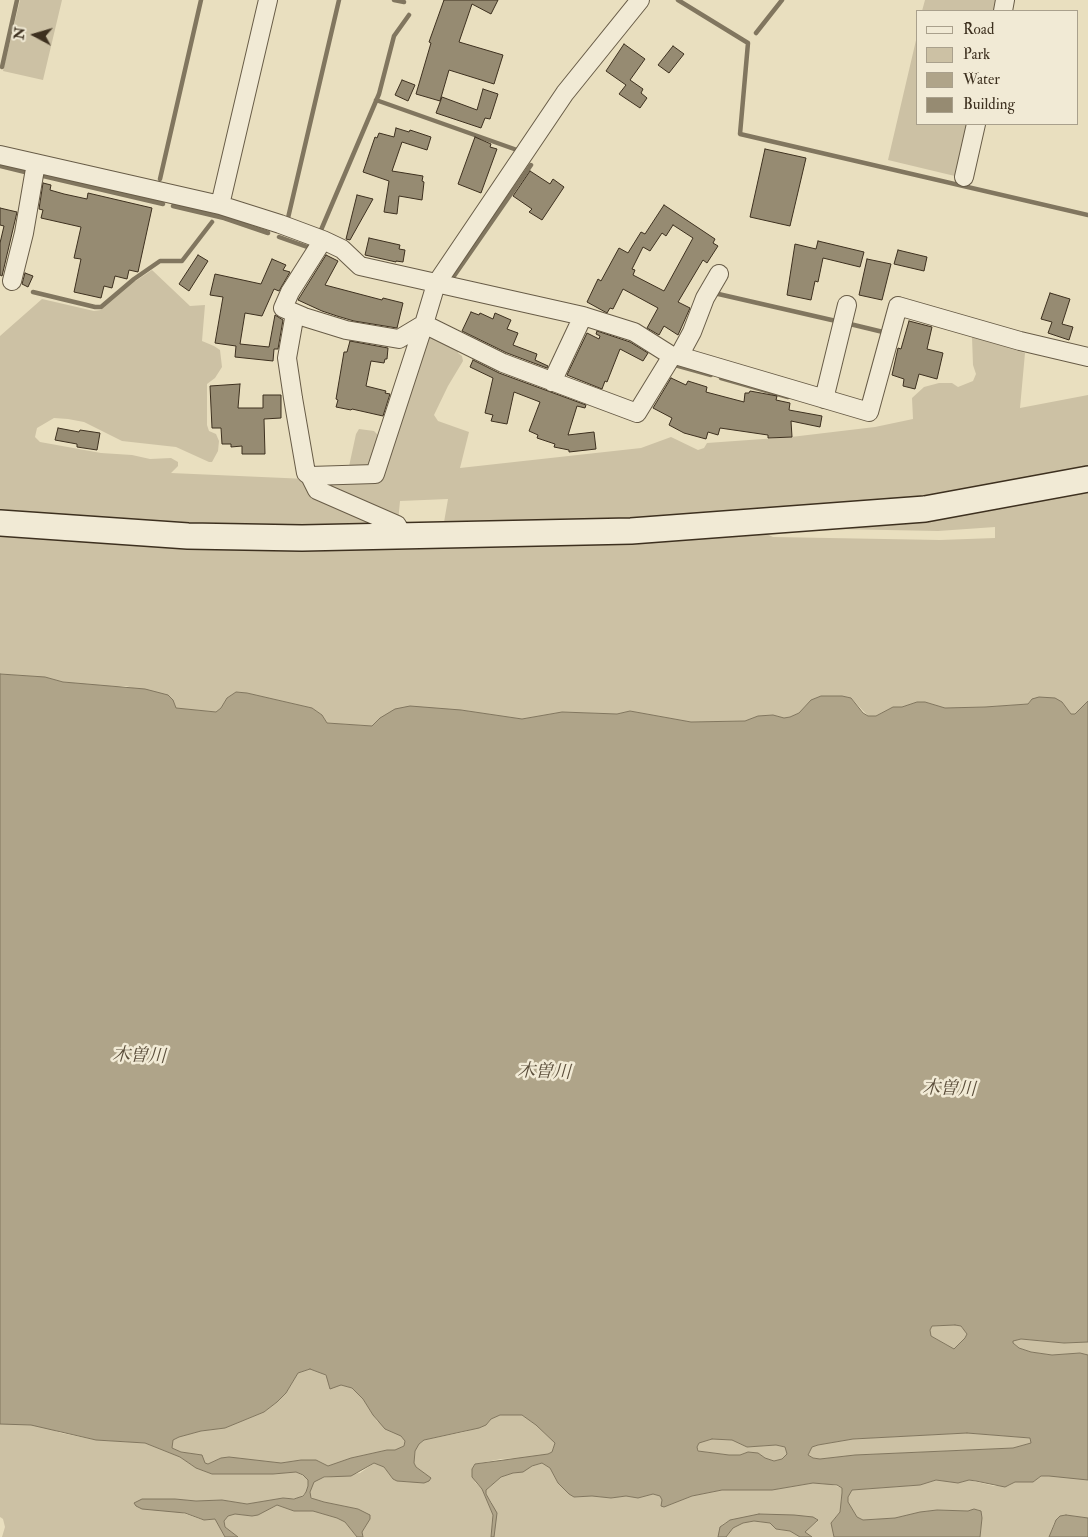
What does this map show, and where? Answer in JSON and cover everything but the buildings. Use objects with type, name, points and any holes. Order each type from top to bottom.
[{"type":"street","points":[[220,205],[268,0]]},
{"type":"street","points":[[310,476],[374,474],[436,284],[566,93],[640,0]]},
{"type":"street","points":[[964,177],[976,125]]},
{"type":"street","points":[[0,155],[220,205],[323,240],[342,249],[360,266],[583,316],[634,332],[676,356],[869,412],[898,306],[1020,341],[1088,357]]},
{"type":"street","points":[[12,280],[24,234],[36,163]]},
{"type":"street","points":[[323,240],[290,292],[283,308],[346,330],[399,339],[424,324]]},
{"type":"street","points":[[424,324],[503,363],[637,413],[692,332],[705,298],[719,274]]},
{"type":"street","points":[[824,399],[847,305]]},
{"type":"street","points":[[294,313],[287,358],[292,398],[306,473],[310,476],[316,490],[397,525],[403,536]]},
{"type":"street","points":[[552,382],[583,316]]},
{"type":"street","points":[[0,524],[188,536],[302,538],[631,531],[934,508],[1088,480]]},
{"type":"green space","points":[[20,0],[62,0],[43,80],[3,71]]},
{"type":"green space","points":[[925,0],[1000,0],[998,10],[922,10]]},
{"type":"green space","points":[[916,40],[916,125],[971,125],[959,177],[888,160]]},
{"type":"green space","points":[[152,270],[190,306],[205,305],[202,341],[220,350],[222,367],[215,378],[207,384],[207,425],[209,431],[216,434],[219,441],[218,451],[212,462],[176,447],[122,441],[84,422],[68,419],[54,418],[37,428],[35,437],[40,442],[101,453],[132,455],[150,459],[171,458],[178,462],[178,466],[171,473],[307,479],[394,527],[275,531],[0,516],[0,336],[42,299],[94,311],[101,310],[134,282]]},
{"type":"green space","points":[[426,330],[460,346],[458,353],[462,356],[463,361],[434,415],[438,421],[469,432],[460,468],[641,448],[671,437],[698,450],[704,448],[707,443],[791,437],[875,427],[913,419],[912,398],[924,387],[939,383],[952,383],[958,387],[973,381],[976,374],[973,365],[972,337],[1025,353],[1020,408],[1088,395],[1088,472],[932,500],[784,515],[443,528],[448,499],[400,501],[398,522],[320,488],[320,479],[379,477]]},
{"type":"green space","points":[[359,429],[374,431],[379,436],[371,470],[348,471],[356,434]]},
{"type":"green space","points":[[1088,486],[1088,701],[1075,714],[1071,714],[1062,702],[1032,699],[1028,704],[985,707],[945,708],[925,702],[917,702],[902,707],[893,707],[876,716],[868,716],[851,698],[821,696],[811,700],[799,713],[790,717],[758,716],[745,721],[691,722],[630,711],[617,714],[562,712],[522,719],[461,710],[380,718],[372,726],[327,723],[322,715],[312,708],[247,693],[236,692],[227,698],[216,712],[176,708],[173,700],[126,686],[111,687],[63,682],[45,677],[0,674],[0,528],[758,530],[773,537],[940,540],[995,538],[995,527],[938,531],[786,528]]},
{"type":"green space","points":[[932,1326],[961,1326],[967,1334],[954,1349],[931,1336],[930,1330]]},
{"type":"green space","points":[[1021,1339],[1064,1343],[1088,1342],[1088,1355],[1080,1353],[1052,1355],[1031,1352],[1019,1348],[1013,1343],[1013,1341]]},
{"type":"green space","points":[[310,1369],[323,1373],[341,1385],[352,1388],[363,1399],[377,1421],[401,1435],[405,1441],[404,1446],[395,1450],[351,1458],[328,1466],[316,1460],[281,1463],[229,1457],[221,1458],[208,1464],[205,1463],[201,1455],[181,1452],[172,1448],[173,1440],[179,1437],[201,1431],[225,1428],[264,1412],[286,1393],[298,1373]]},
{"type":"green space","points":[[500,1415],[522,1415],[555,1443],[552,1452],[548,1454],[475,1464],[472,1469],[475,1482],[482,1489],[493,1515],[491,1537],[363,1537],[362,1532],[367,1524],[358,1509],[324,1502],[310,1496],[311,1484],[316,1479],[360,1473],[374,1463],[384,1467],[393,1479],[403,1482],[428,1481],[430,1478],[416,1467],[414,1463],[415,1451],[419,1444],[424,1440],[464,1432],[486,1425],[491,1419]]},
{"type":"green space","points":[[17,1423],[42,1426],[61,1433],[96,1440],[145,1443],[180,1457],[196,1468],[212,1474],[296,1472],[308,1480],[308,1486],[306,1492],[299,1498],[283,1498],[247,1504],[222,1500],[142,1499],[203,1520],[215,1519],[225,1537],[2,1537],[5,1527],[3,1519],[0,1517],[0,1424]]},
{"type":"green space","points":[[967,1433],[1030,1438],[1031,1443],[1013,1448],[855,1455],[820,1459],[808,1455],[812,1447],[853,1439]]},
{"type":"green space","points":[[712,1439],[732,1440],[747,1447],[776,1445],[785,1447],[787,1454],[782,1459],[774,1461],[758,1453],[748,1452],[740,1455],[729,1455],[699,1451],[697,1447],[699,1443]]},
{"type":"green space","points":[[542,1463],[550,1468],[558,1483],[574,1497],[611,1498],[626,1496],[638,1498],[653,1494],[660,1496],[662,1504],[667,1506],[692,1496],[722,1490],[772,1490],[813,1483],[829,1484],[843,1488],[840,1512],[833,1520],[834,1537],[812,1537],[806,1535],[806,1530],[817,1522],[815,1518],[783,1515],[730,1520],[723,1524],[718,1537],[494,1537],[492,1503],[486,1494],[486,1490],[501,1477]]},
{"type":"green space","points":[[1056,1475],[1088,1480],[1088,1518],[1060,1516],[1054,1523],[1049,1537],[980,1537],[981,1511],[975,1509],[968,1511],[937,1510],[895,1518],[863,1520],[857,1517],[848,1502],[851,1490],[920,1485],[936,1480],[958,1483],[969,1480],[994,1486],[1008,1486],[1015,1482],[1033,1482],[1041,1476]]},
{"type":"green space","points":[[277,1505],[294,1511],[313,1511],[337,1518],[345,1522],[357,1537],[238,1537],[225,1527],[224,1520],[228,1516],[235,1514],[258,1515]]},
{"type":"green space","points":[[754,1521],[770,1523],[776,1529],[790,1531],[800,1537],[726,1537],[733,1528],[742,1523]]},
{"type":"water","name":"木曽川","points":[[0,674],[45,677],[63,682],[145,689],[168,695],[173,700],[176,708],[216,712],[227,698],[236,692],[247,693],[312,708],[322,715],[327,723],[372,726],[380,718],[395,709],[410,706],[461,710],[522,719],[562,712],[617,714],[630,711],[691,722],[745,721],[758,716],[773,715],[784,718],[790,717],[799,713],[811,700],[821,696],[851,698],[863,713],[868,716],[876,716],[893,707],[902,707],[917,702],[925,702],[945,708],[985,707],[1028,704],[1032,699],[1039,697],[1055,698],[1062,702],[1071,714],[1075,714],[1088,701],[1088,1342],[1064,1343],[1021,1339],[1013,1341],[1013,1343],[1019,1348],[1031,1352],[1052,1355],[1080,1353],[1088,1355],[1088,1480],[1041,1476],[1033,1482],[1015,1482],[1005,1487],[969,1480],[958,1483],[936,1480],[920,1485],[852,1490],[848,1497],[848,1502],[857,1517],[863,1520],[895,1518],[937,1510],[968,1511],[974,1509],[981,1511],[980,1537],[834,1537],[831,1523],[840,1512],[842,1493],[842,1488],[837,1485],[813,1483],[772,1490],[722,1490],[692,1496],[664,1507],[661,1506],[662,1500],[660,1496],[653,1494],[638,1498],[626,1496],[611,1498],[574,1497],[558,1483],[550,1468],[542,1463],[532,1466],[523,1472],[501,1477],[486,1490],[486,1494],[497,1513],[494,1537],[491,1537],[493,1515],[482,1489],[472,1477],[472,1469],[475,1464],[548,1454],[552,1452],[555,1443],[522,1415],[500,1415],[479,1428],[424,1440],[419,1444],[415,1451],[414,1463],[416,1467],[431,1478],[424,1483],[397,1481],[393,1479],[384,1467],[374,1463],[351,1476],[324,1477],[314,1482],[310,1492],[311,1498],[358,1509],[370,1515],[370,1519],[362,1532],[363,1537],[357,1537],[345,1522],[337,1518],[313,1511],[294,1511],[277,1505],[258,1515],[235,1514],[228,1516],[224,1521],[225,1527],[238,1537],[225,1537],[215,1519],[204,1520],[185,1513],[142,1509],[134,1503],[142,1499],[175,1499],[196,1501],[222,1500],[247,1504],[283,1498],[294,1499],[303,1496],[306,1492],[308,1480],[296,1472],[212,1474],[196,1468],[180,1457],[145,1443],[96,1440],[31,1425],[0,1424]],"holes":[[[932,1326],[961,1326],[967,1334],[954,1349],[931,1336],[930,1330]],[[310,1369],[326,1375],[330,1389],[341,1385],[352,1388],[363,1399],[385,1429],[401,1436],[405,1441],[404,1446],[395,1450],[351,1458],[328,1466],[316,1460],[281,1463],[229,1457],[221,1458],[208,1464],[205,1463],[202,1455],[181,1452],[172,1448],[173,1440],[179,1437],[201,1431],[225,1428],[264,1412],[286,1393],[298,1373]],[[967,1433],[1030,1438],[1031,1443],[1013,1448],[855,1455],[820,1459],[808,1455],[812,1447],[853,1439]],[[712,1439],[732,1440],[747,1447],[776,1445],[785,1447],[787,1454],[782,1459],[774,1461],[758,1453],[748,1452],[740,1455],[729,1455],[698,1451],[699,1443]]]},
{"type":"water","points":[[759,1514],[794,1515],[813,1517],[818,1520],[805,1532],[812,1537],[800,1537],[790,1531],[776,1529],[770,1523],[754,1521],[743,1523],[733,1528],[726,1537],[718,1537],[720,1527],[730,1520]]},
{"type":"water","points":[[1060,1516],[1088,1518],[1088,1537],[1049,1537],[1056,1520]]},
{"type":"waterway","points":[[2,67],[17,0]]},
{"type":"waterway","points":[[160,179],[201,0]]},
{"type":"waterway","points":[[288,218],[339,0]]},
{"type":"waterway","points":[[394,0],[404,2]]},
{"type":"waterway","points":[[678,0],[748,43],[740,134],[1088,215]]},
{"type":"waterway","points":[[756,33],[782,0]]},
{"type":"waterway","points":[[321,230],[379,94],[394,36],[409,15]]},
{"type":"waterway","points":[[376,100],[517,150]]},
{"type":"waterway","points":[[454,276],[531,165]]},
{"type":"waterway","points":[[0,166],[25,172]]},
{"type":"waterway","points":[[39,175],[163,204]]},
{"type":"waterway","points":[[173,206],[224,218],[268,233]]},
{"type":"waterway","points":[[33,292],[101,307],[134,279],[160,261],[182,261],[212,222]]},
{"type":"waterway","points":[[279,237],[310,248]]},
{"type":"waterway","points":[[713,296],[714,293],[836,321]]},
{"type":"waterway","points":[[850,324],[883,332]]},
{"type":"waterway","points":[[675,365],[711,375]]},
{"type":"waterway","points":[[721,378],[788,397]]}]
